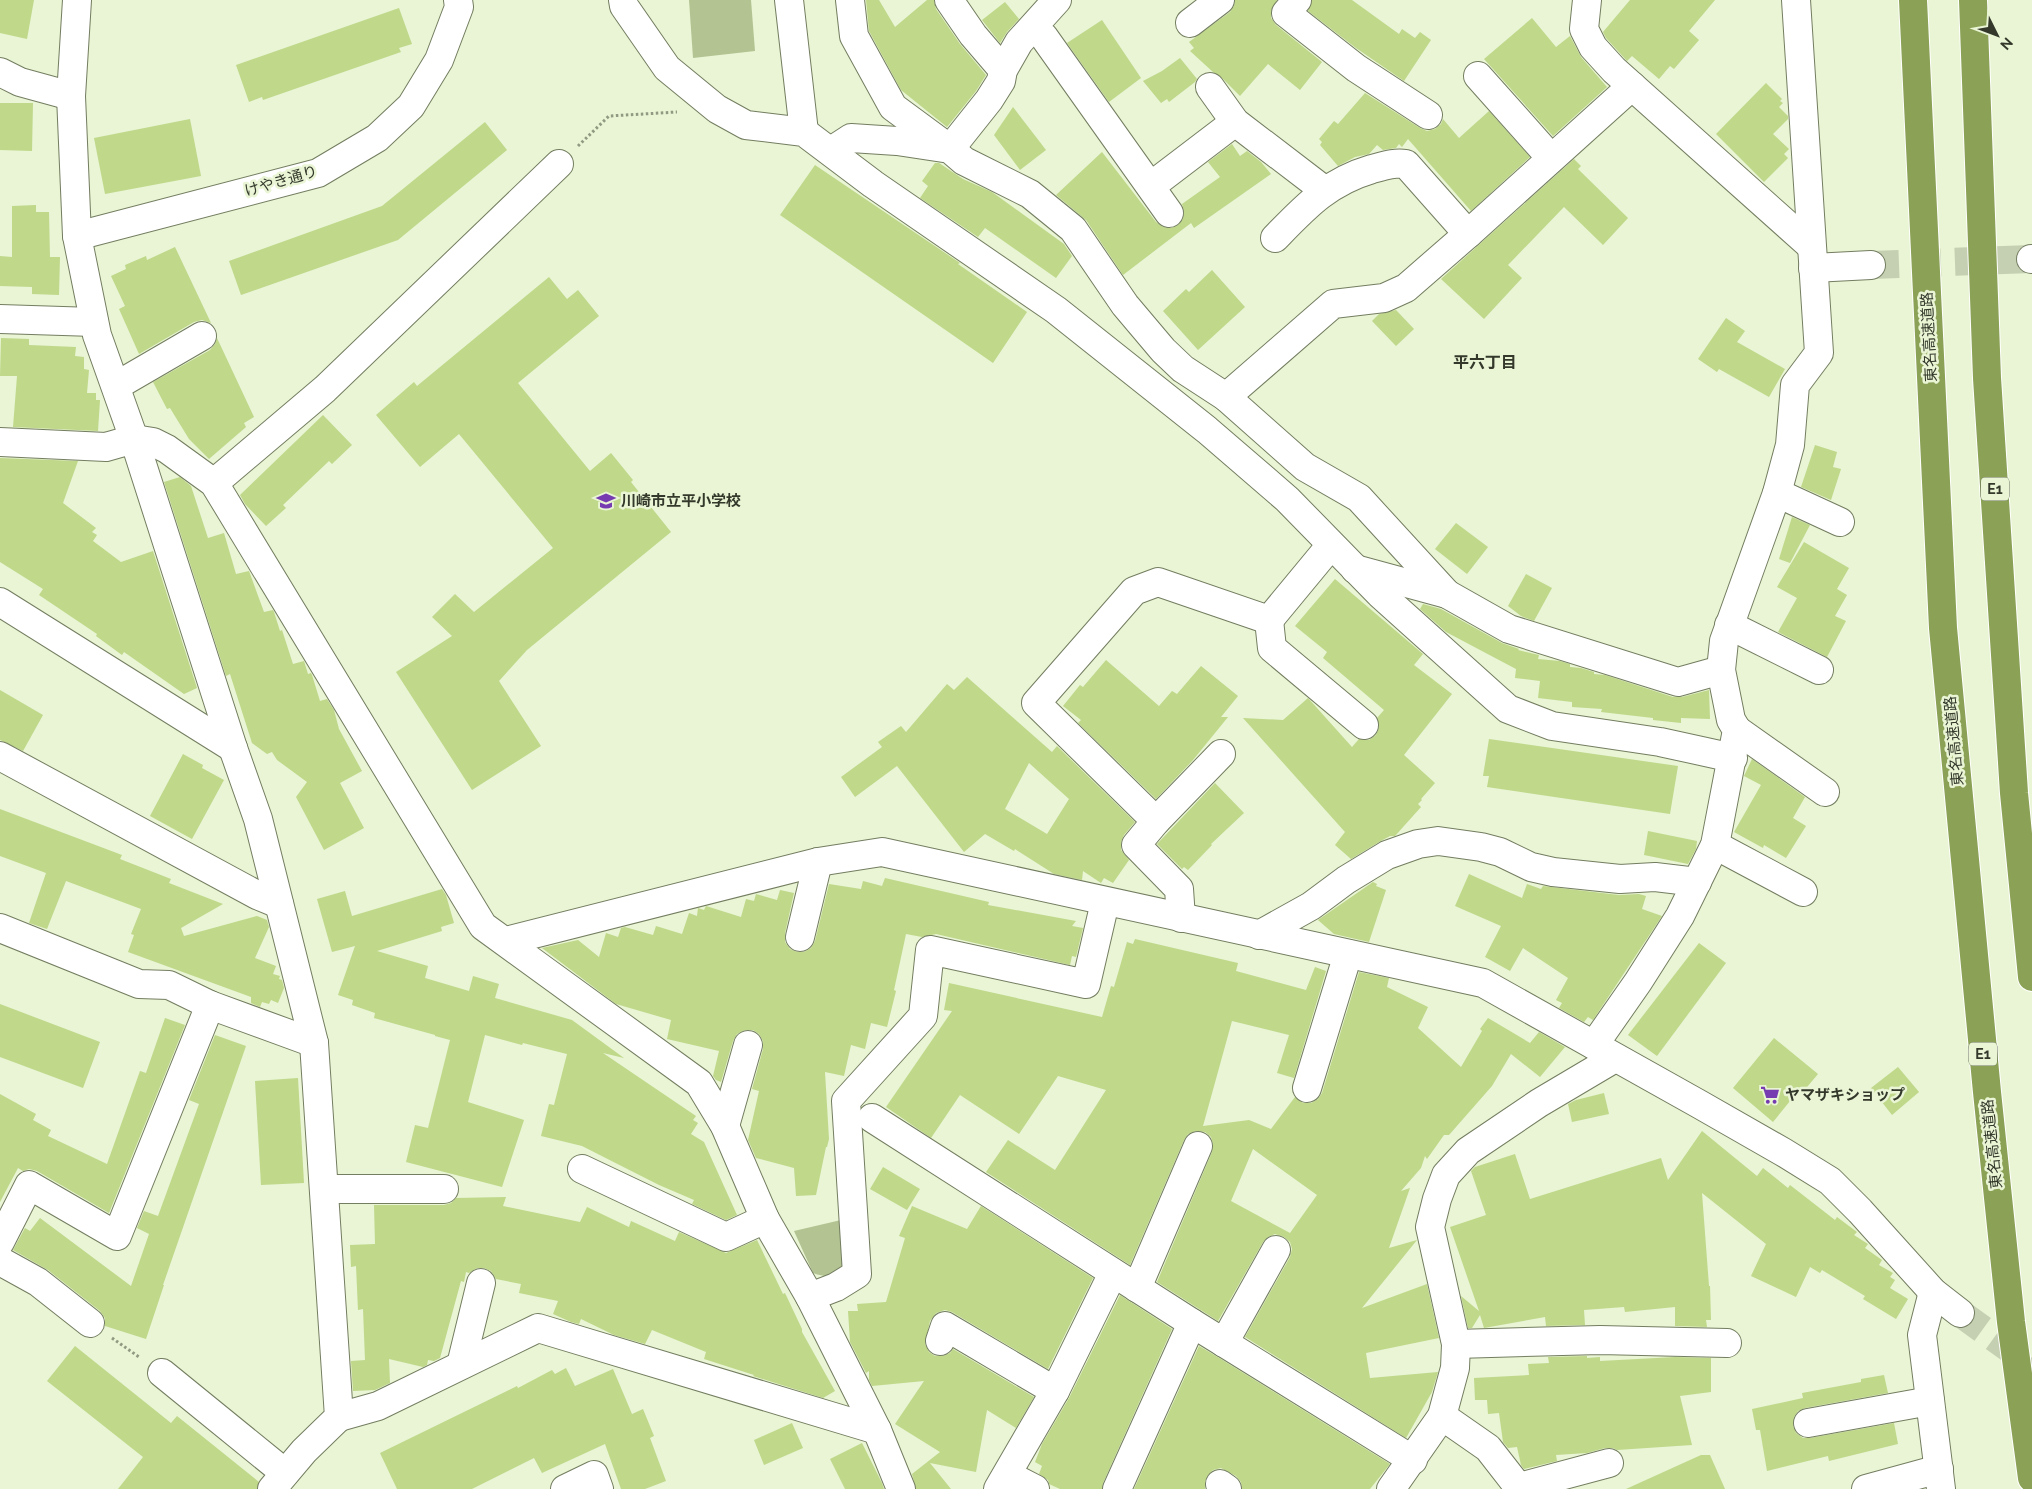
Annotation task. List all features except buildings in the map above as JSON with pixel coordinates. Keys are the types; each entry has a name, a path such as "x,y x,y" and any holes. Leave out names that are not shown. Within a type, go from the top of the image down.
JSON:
{"highway":[{"name":"東名高速道路","path":"1913,0 1943,628 2011,1322 2032,1478"},
{"name":"E1","path":"1973,0 1987,378 2014,793 2032,977"}],"street":[{"path":"77,0 71,96 77,236 97,336 134,439 233,748 258,819 314,1043 339,1418"},
{"name":"けやき通り","path":"77,236 318,173 377,138 411,106 434,68 458,8 458,0"},
{"path":"622,0 624,6 667,68 717,109 746,125 804,132 873,184 1056,310 1207,430 1287,499 1380,594 1508,709 1552,726 1660,742 1733,758"},
{"path":"789,0 804,132"},
{"path":"850,0 854,36 893,108 964,161 1030,194 1072,229 1125,305 1163,350 1183,369 1226,397 1305,467 1358,498 1447,594"},
{"path":"949,0 973,35 1003,70"},
{"path":"950,149 989,100 1001,81 1003,70 1019,42 1057,0"},
{"path":"1190,23 1220,0"},
{"path":"1297,0 1286,13 1356,68 1428,115"},
{"path":"1587,0 1584,29 1593,48 1812,257 1871,265"},
{"path":"1796,0 1819,352 1795,385 1790,445 1777,493 1724,641 1721,670 1731,720 1737,730 1825,792"},
{"path":"1044,37 1169,213"},
{"path":"0,72 20,82 71,96"},
{"path":"1478,76 1551,158"},
{"path":"1226,397 1333,304 1384,298 1406,288 1632,86"},
{"path":"1210,87 1236,122 1324,190"},
{"path":"1151,186 1236,122"},
{"path":"831,151 851,138 897,141 950,149"},
{"path":"1275,238 1324,190 1356,174 1395,162 1406,164 1468,234"},
{"path":"214,483 324,389 559,164"},
{"path":"0,319 94,322"},
{"path":"116,386 202,336"},
{"path":"0,442 106,447 134,439 153,442 167,449 214,483 484,926 699,1083 725,1126 765,1219 810,1298 877,1430 901,1489"},
{"path":"1777,493 1840,522"},
{"path":"1331,545 1270,620 1272,648 1364,725"},
{"path":"1355,569 1447,594 1509,629 1678,682 1721,670"},
{"path":"1156,821 1036,703 1134,590 1158,582 1270,620"},
{"path":"0,602 233,748"},
{"path":"1729,625 1819,670"},
{"path":"1391,1489 1442,1416 1455,1368 1456,1344 1430,1227 1437,1199 1446,1176 1468,1151 1539,1103 1605,1051 1638,982 1680,916 1716,845 1737,730"},
{"path":"1181,918 1179,889 1136,845 1156,821 1221,754"},
{"path":"0,756 256,895 279,904"},
{"path":"1259,935 1311,906 1346,880 1386,855 1418,844 1438,841 1481,847 1500,852 1531,867 1553,872 1620,879 1655,877 1697,882"},
{"path":"1716,845 1803,892"},
{"path":"506,941 818,862 882,852 1483,983 1774,1147 1830,1181 1860,1211 1933,1292 1960,1313"},
{"path":"800,938 818,862"},
{"path":"810,1298 836,1287 857,1274 846,1101 923,1016 930,950 1086,984 1105,902"},
{"path":"0,928 139,984 169,985 210,1006 314,1043"},
{"path":"1307,1088 1348,954"},
{"path":"0,1242 29,1185 117,1236 210,1006"},
{"path":"725,1126 748,1045"},
{"path":"872,1118 1192,1323 1413,1460"},
{"path":"1137,1288 1198,1146"},
{"path":"582,1169 726,1237 765,1219"},
{"path":"324,1189 444,1189"},
{"path":"1224,1343 1276,1250"},
{"path":"0,1261 38,1282 90,1322"},
{"path":"1035,1489 1003,1482 1055,1391 1113,1273"},
{"path":"461,1365 481,1283"},
{"path":"1866,1489 1940,1479 1922,1335 1933,1292"},
{"path":"1117,1489 1192,1323"},
{"path":"940,1341 945,1326 1055,1391"},
{"path":"162,1373 278,1481 304,1451 339,1418 378,1406 538,1328 877,1430"},
{"path":"1456,1344 1600,1340 1727,1343"},
{"path":"1808,1423 1930,1401"},
{"path":"1442,1416 1488,1448 1520,1488 1609,1463"},
{"path":"565,1489 594,1476 599,1489"}],"path":[{"path":"559,164 608,116 717,109"},
{"path":"90,1322 162,1373"}],"green space":[{"path":"689,0 751,0 755,51 693,58"},
{"path":"841,1220 844,1252 840,1269 835,1275 826,1276 813,1273 794,1231"}],"tunnel":[{"path":"1871,265 2031,259"},
{"path":"1960,1313 2032,1365"}],"place":[{"name":"川崎市立平小学校","path":"606,501"},
{"name":"ヤマザキショップ","path":"1770,1095"}],"district":[{"name":"平六丁目","path":"1485,362"}]}
